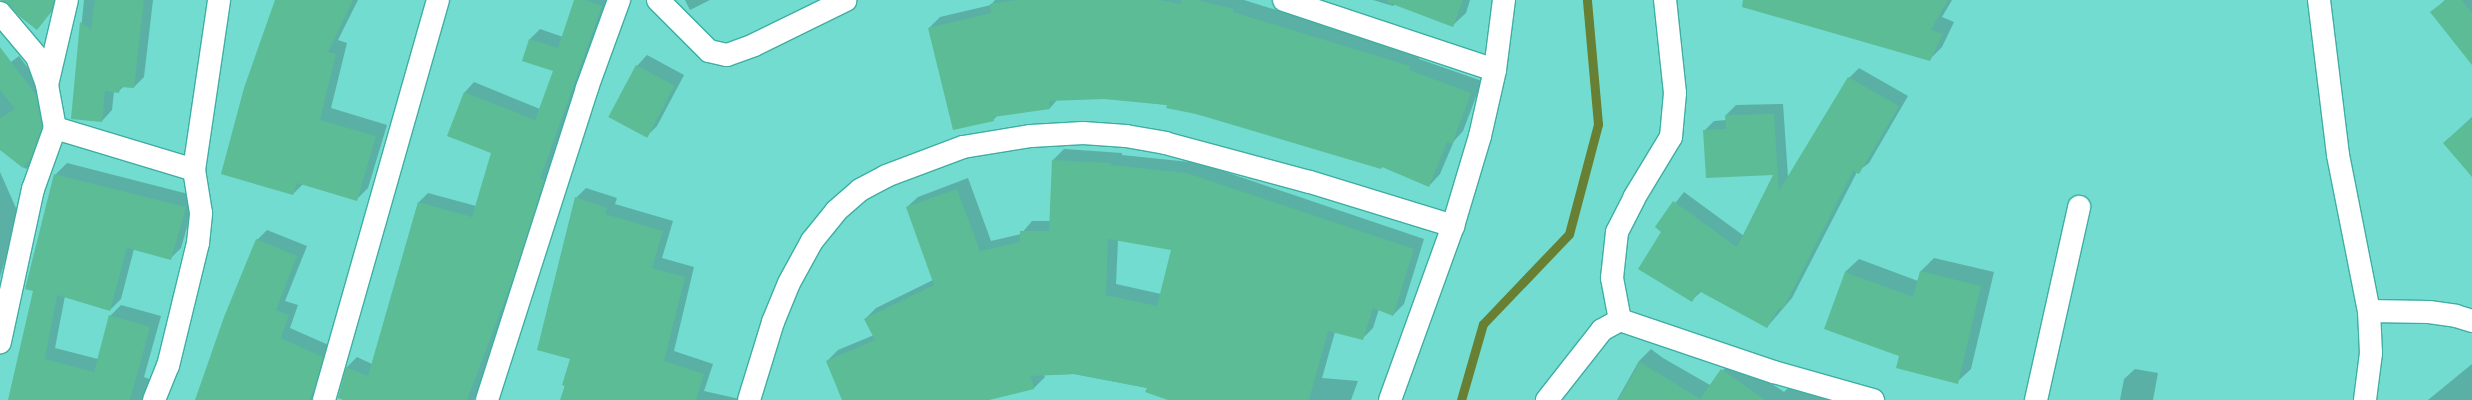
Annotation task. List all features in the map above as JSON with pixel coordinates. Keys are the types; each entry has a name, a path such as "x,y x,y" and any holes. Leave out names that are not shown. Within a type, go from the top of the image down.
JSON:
{"street":[{"path":"47,85 67,0"},
{"path":"154,400 168,366 198,243 201,213 194,170 219,0"},
{"path":"324,400 438,0"},
{"path":"487,400 587,88 619,0"},
{"path":"658,0 709,51 726,55 754,46 846,0"},
{"path":"1284,0 1495,70"},
{"path":"1390,400 1453,226 1480,136 1495,70 1504,0"},
{"path":"1620,320 1612,278 1617,232 1634,198 1671,137 1675,93 1665,0"},
{"path":"2319,0 2338,156 2369,312 2371,353 2365,400"},
{"path":"0,13 34,51 47,85 55,128 33,189 0,342"},
{"path":"55,128 194,170"},
{"path":"749,400 773,322 788,283 812,241 836,211 860,190 886,176 963,147 1031,136 1083,133 1126,136 1164,143 1295,178 1453,226"},
{"path":"2036,400 2079,207"},
{"path":"2369,312 2429,312 2456,316 2472,321"},
{"path":"1548,400 1602,330 1620,320 1774,372 1873,400"}],"building":[{"path":"0,0 54,0 51,12 37,30 19,16 9,5"},
{"path":"95,0 144,0 134,88 120,87 119,93 105,91 102,122 71,119 80,22 91,29"},
{"path":"275,0 353,0 328,52 336,54 320,120 376,136 357,201 297,183 293,195 221,174 244,88"},
{"path":"574,0 586,0 602,6 540,179 544,180 515,273 467,400 343,400 338,398 346,367 368,376 418,202 472,217 491,153 447,136 464,92 535,120 553,71 522,61 529,39 558,48"},
{"path":"1016,0 1160,0 1180,4 1181,0 1197,0 1234,9 1233,12 1410,66 1409,70 1471,93 1452,144 1447,142 1429,187 1382,167 1381,169 1196,114 1166,108 1167,105 1104,99 1049,101 1050,109 993,117 994,121 953,130 928,28 991,13 990,4"},
{"path":"1387,0 1463,0 1453,27 1387,2"},
{"path":"1743,0 1948,0 1931,30 1943,34 1930,61 1742,7"},
{"path":"2446,0 2462,0 2472,13 2472,65 2430,12"},
{"path":"0,47 36,95 42,127 31,158 23,168 0,150 0,118 15,109 0,90"},
{"path":"636,65 675,86 647,138 608,117"},
{"path":"1848,77 1899,106 1859,174 1853,171 1783,309 1779,308 1767,328 1699,291 1692,302 1638,269 1661,232 1655,227 1673,201 1737,247 1773,175 1706,178 1703,130 1726,129 1725,115 1774,114 1779,191"},
{"path":"2472,118 2472,177 2443,143"},
{"path":"1052,160 1111,163 1111,165 1187,173 1414,249 1393,316 1373,308 1363,340 1328,331 1309,400 1168,400 1145,392 1147,388 1074,374 1031,376 1034,389 989,400 842,400 826,361 875,340 864,319 934,285 906,207 957,189 980,251 1020,242 1020,231 1049,231","holes":["1108,239 1171,250 1157,306 1106,295"]},
{"path":"54,174 186,207 171,260 127,248 110,311 57,295 45,359 94,372 109,315 150,327 130,400 8,400 33,291 25,289"},
{"path":"575,197 607,208 605,214 663,231 652,268 685,277 664,361 704,374 696,400 560,400 565,386 562,385 570,359 537,350"},
{"path":"256,239 297,256 276,310 289,315 281,338 323,357 315,388 309,400 195,400 224,317"},
{"path":"1920,271 1981,286 1958,384 1896,368 1899,356 1824,329 1845,272 1913,297"},
{"path":"1640,362 1700,399 1721,369 1765,400 1618,400"}],"waterway":[{"path":"1461,400 1483,324 1569,234 1598,124 1587,0"}]}
